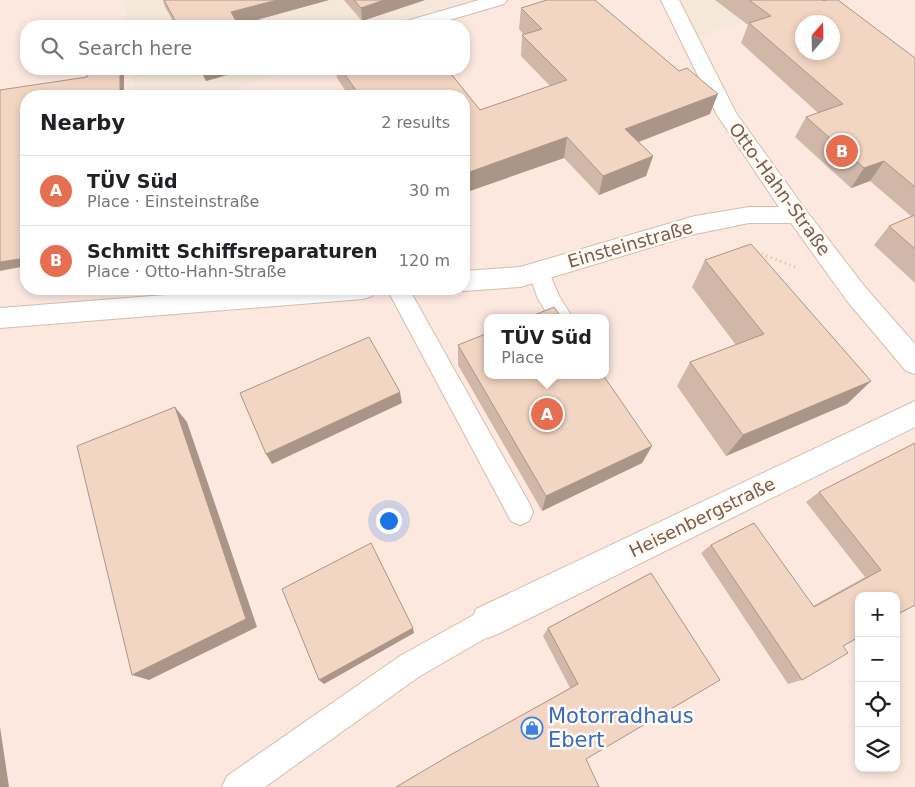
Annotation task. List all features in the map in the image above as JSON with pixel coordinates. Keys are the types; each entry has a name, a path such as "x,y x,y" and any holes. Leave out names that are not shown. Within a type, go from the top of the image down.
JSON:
{"street":[{"path":"430,20 498,0"},
{"name":"Otto-Hahn-Straße","path":"670,0 727,115 797,215 856,294 915,363"},
{"name":"Einsteinstraße","path":"470,281 520,277 695,224 749,215 797,215"},
{"path":"0,318 288,295"},
{"name":"Heisenbergstraße","path":"488,622 915,413"}],"lane":[{"path":"540,271 549,299 559,314"},
{"path":"401,295 520,512"},
{"path":"238,787 410,666 488,622"}],"shaded area":[{"path":"0,0 123,0 125,20 20,20 20,75 132,75 133,90 20,90 20,295 470,295 470,90 236,90 279,75 470,75 470,20 439,20 507,0 667,0 693,39 813,0 915,0 915,787 0,787"},
{"path":"123,0 507,0 439,20 125,20"},
{"path":"667,0 813,0 693,39"},
{"path":"132,75 279,75 236,90 133,90"}],"building":[{"path":"164,0 277,0 231,12 236,20 175,20"},
{"path":"354,0 384,0 361,8"},
{"path":"547,0 595,0 679,71 687,68 718,94 625,129 653,156 603,176 567,137 470,172 470,98 480,110 567,80 522,35 542,29 521,8"},
{"path":"749,0 838,0 915,58 915,187 884,161 864,168 806,117 843,104 749,23 771,16"},
{"path":"87,75 120,75 120,90 20,90 20,259 0,262 0,90 87,77"},
{"path":"345,75 452,75 464,90 356,90"},
{"path":"915,215 915,249 889,226"},
{"path":"751,244 871,381 743,435 690,362 764,334 705,260"},
{"path":"554,307 559,314 537,314"},
{"path":"484,335 484,379 606,379 652,446 546,496 458,345"},
{"path":"369,337 400,392 266,454 240,393"},
{"path":"175,407 246,619 132,675 77,446"},
{"path":"915,443 915,605 900,613 900,592 855,592 855,639 843,646 848,653 802,680 711,545 754,523 814,607 881,570 819,492"},
{"path":"371,543 413,628 319,680 282,589"},
{"path":"651,573 720,680 586,759 599,787 396,787 578,684 548,628"}],"place":[{"name":"Schmitt Schiffsreparaturen","path":"842,151"},
{"name":"TÜV Süd","path":"547,414"},
{"name":"Motorradhaus Ebert","path":"532,728"}]}
